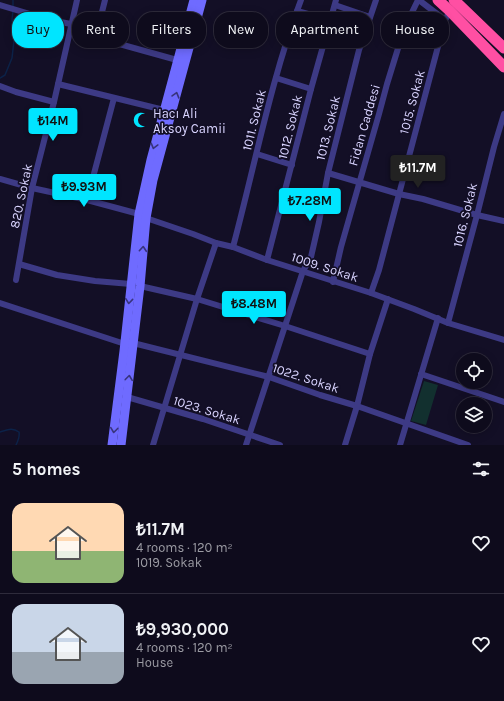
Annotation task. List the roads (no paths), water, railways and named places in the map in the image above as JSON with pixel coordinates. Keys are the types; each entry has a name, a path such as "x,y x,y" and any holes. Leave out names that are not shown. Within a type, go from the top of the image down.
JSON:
{"highway":[{"path":"438,0 446,12"},
{"path":"454,0 504,48"},
{"path":"449,17 504,67"}],"street":[{"name":"820. Sokak","path":"16,280 32,188 54,102 77,0"},
{"path":"105,0 97,38 177,60"},
{"path":"112,445 129,343 142,216 151,160 194,0"},
{"path":"142,216 202,0"},
{"name":"1011. Sokak","path":"233,247 268,105 301,0"},
{"name":"1013. Sokak","path":"372,12 376,0"},
{"path":"418,0 440,12"},
{"name":"Fidan Caddesi","path":"333,282 341,247 387,84 404,29 418,0"},
{"path":"335,2 358,12"},
{"name":"1012. Sokak","path":"332,12 335,2"},
{"path":"3,6 50,20 71,24"},
{"name":"1012. Sokak","path":"267,260 322,48"},
{"name":"1013. Sokak","path":"246,445 303,271 311,257 328,173 360,48"},
{"name":"1015. Sokak","path":"371,293 379,270 439,48"},
{"path":"276,78 311,89"},
{"path":"58,84 164,110"},
{"path":"0,86 16,92 54,102"},
{"path":"87,200 114,98"},
{"name":"1016. Sokak","path":"448,322 504,114"},
{"path":"257,154 292,165"},
{"path":"328,173 399,194 504,221"},
{"name":"1009. Sokak","path":"0,179 32,188 87,200 142,216 216,243 233,247 267,260 371,293 448,322 504,340"},
{"path":"153,445 197,299 216,243"},
{"path":"19,264 57,275 135,285 197,299 370,354"},
{"path":"345,445 357,406 370,354 388,299"},
{"name":"1022. Sokak","path":"0,303 129,343 269,377 407,423 461,444 468,445"},
{"path":"400,445 438,318"},
{"path":"121,445 127,397 129,343"},
{"path":"421,374 504,402"},
{"name":"1023. Sokak","path":"127,397 203,419 280,445"}],"waterway":[{"path":"13,0 13,6"},
{"path":"0,78 5,75 12,58 15,32 12,20 13,10"},
{"path":"0,432 12,429 19,432 16,445"}],"place":[{"name":"Hacı Ali Aksoy Camii","path":"141,120"}]}
